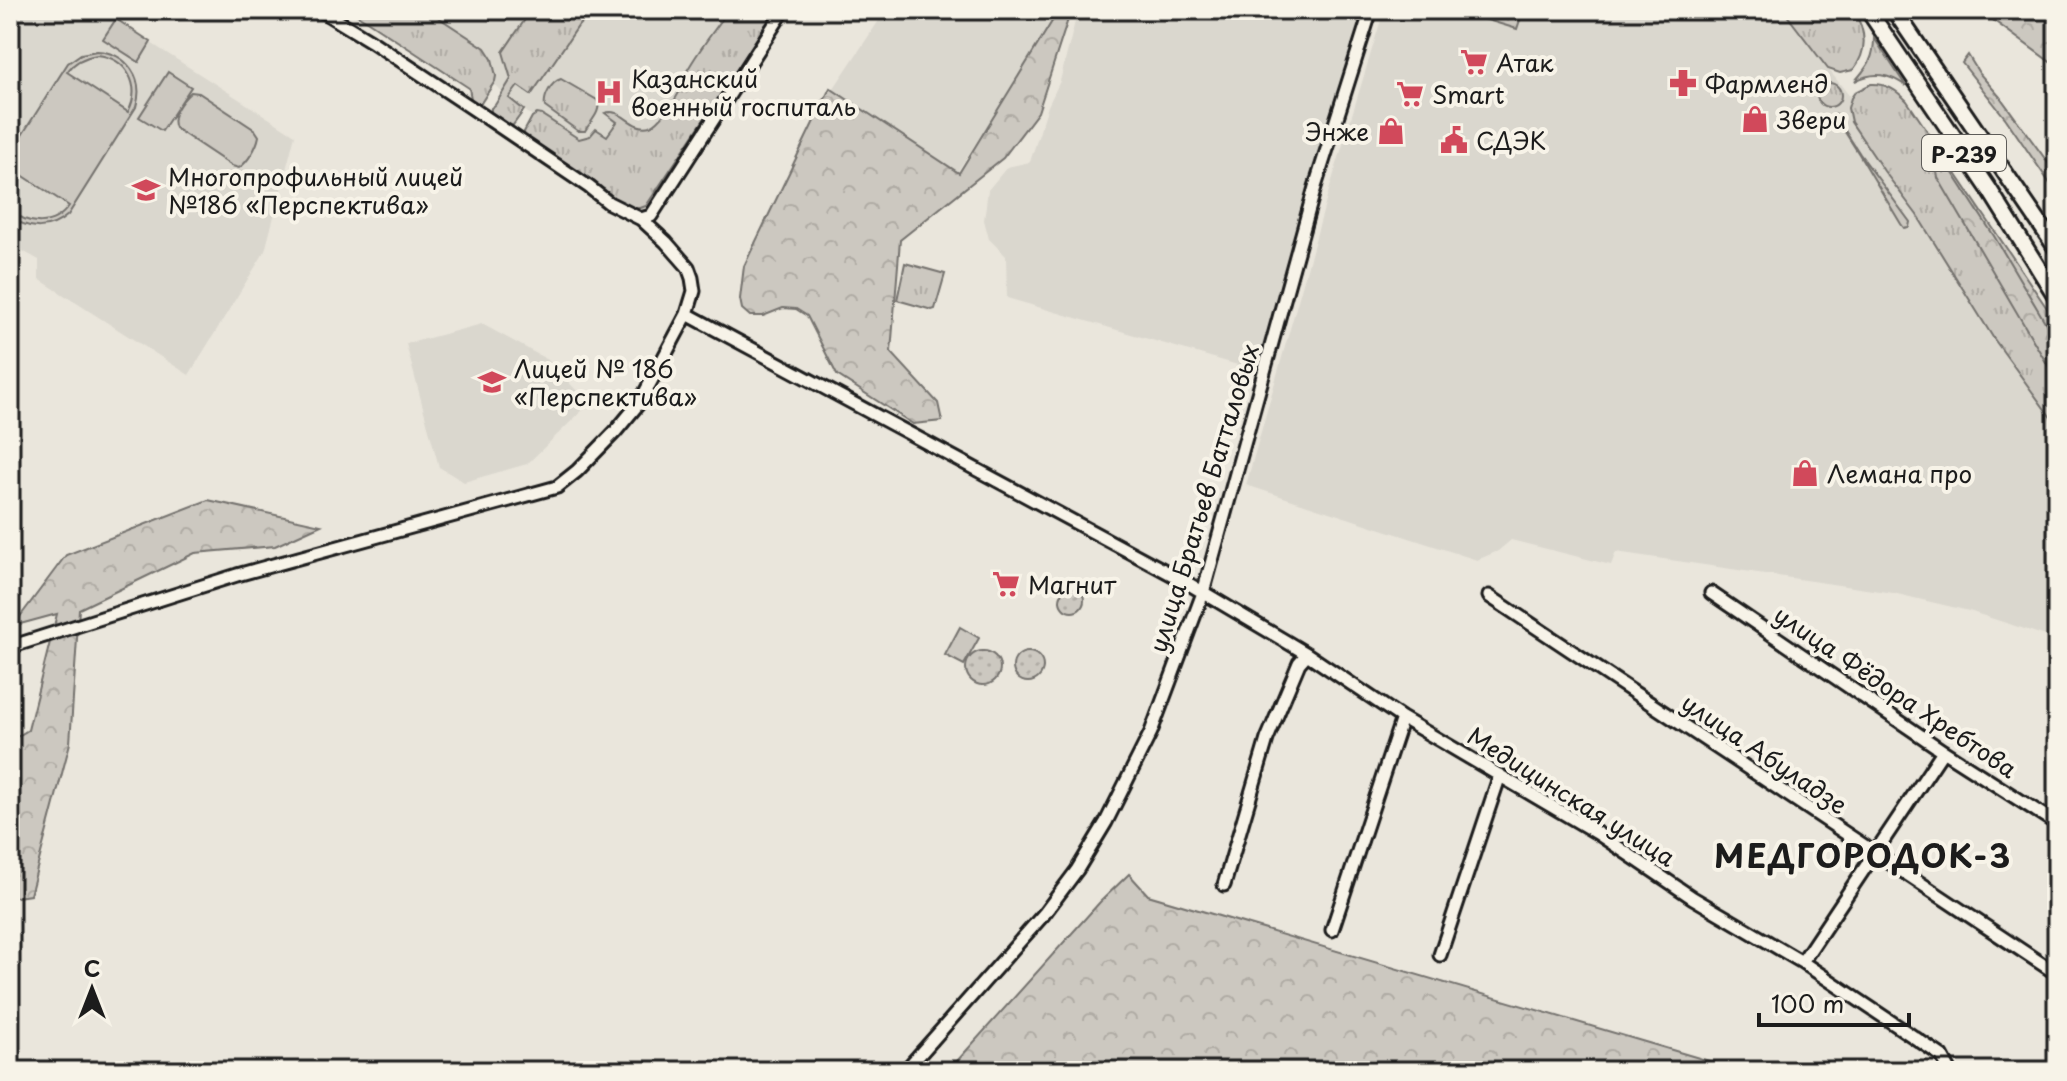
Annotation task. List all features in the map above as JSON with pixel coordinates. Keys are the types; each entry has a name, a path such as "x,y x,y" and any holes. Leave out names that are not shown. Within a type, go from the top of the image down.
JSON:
{"main road":[{"name":"Р-239","path":"1868,10 1989,189 2057,298"},
{"name":"Р-239","path":"1894,10 2057,249"}],"street":[{"path":"10,647 237,575 557,487 577,471 640,402 687,314 694,291 688,267 641,219 609,203 481,114 320,10"},
{"path":"641,219 651,216 784,10"},
{"name":"улица Братьев Батталовых","path":"905,1071 1044,914 1077,870 1106,822 1151,732 1203,593 1315,187 1371,10"},
{"name":"Медицинская улица","path":"687,314 1184,581 1307,654 1402,718 1597,833 1693,898 1802,962 1942,1056 1950,1071"},
{"name":"улица Фёдора Хребтова","path":"1711,593 1943,751 2057,824"},
{"name":"улица Абуладзе","path":"1489,596 2057,974"},
{"path":"1224,885 1267,739 1299,663 1307,654"},
{"path":"1332,930 1402,718"},
{"path":"1802,962 1943,751"},
{"path":"1440,955 1500,775"}],"shaded area":[{"name":"Многопрофильный лицей №186 «Перспектива»","path":"10,10 99,10 295,135 265,251 189,375 39,279 39,260 10,244"},
{"name":"Казанский военный госпиталь","path":"374,10 772,10 633,181 528,113 498,87 461,67"},
{"path":"886,10 1063,10 955,175 832,91"},
{"path":"1078,10 1362,10 1255,370 1007,298 1006,256 989,239 984,220 988,190 1007,167 1030,162 1048,106 1060,81"},
{"path":"1384,10 1782,10 1851,98 1849,102 1884,171 1917,215 1994,339 2057,426 2057,605 2049,637 1969,611 1893,593 1616,552 1611,565 1511,540 1498,551 1477,560 1246,485 1330,187"},
{"name":"Лицей № 186 «Перспектива»","path":"482,324 548,360 589,404 527,464 464,482 439,467 406,344"}],"green space":[{"path":"350,10 427,10 485,48 492,59 495,81 481,103 472,104 469,88"},
{"path":"549,10 595,10 579,25 531,95 518,86 509,98 524,110 509,126 491,116 491,108 511,79 503,52 526,18"},
{"path":"722,10 777,10 646,206 635,208 624,205 525,139 524,132 537,114 579,139 590,136 596,129 607,136 617,122 605,113 617,113 643,127 654,124 672,104 691,64 726,14"},
{"path":"1059,10 1071,10 1038,112 1003,158 900,240 891,352 938,403 942,421 913,424 837,375 807,316 796,309 783,308 763,316 750,316 742,309 740,299 744,266 830,88 959,173"},
{"path":"1484,10 1508,10 1522,14 1517,29 1481,18"},
{"path":"1783,10 1853,10 1864,40 1853,70 1840,73 1828,69"},
{"path":"1986,10 2057,10 2057,67 1989,17"},
{"path":"116,19 151,42 139,62 103,39"},
{"path":"1874,38 1906,86 1881,75 1855,81 1869,62"},
{"path":"97,51 108,53 125,62 136,77 136,107 68,215 46,226 24,224 10,216 10,209 25,219 41,222 56,218 69,206 10,167 10,154 68,63 81,54","holes":["88,57 108,57 124,67 132,83 132,102 128,112 67,72"]},
{"path":"1968,55 2057,175 2057,194 2006,119 1962,63"},
{"path":"168,72 191,87 162,131 139,117"},
{"path":"561,79 597,100 597,112 585,131 578,131 545,107 548,90"},
{"path":"1829,83 1838,86 1841,95 1838,104 1829,107 1820,104 1817,95 1820,86"},
{"path":"1871,84 1891,88 1907,101 2057,323 2057,426 1994,339 1917,215 1851,122 1848,108 1851,98 1855,92"},
{"path":"191,92 199,93 255,130 259,136 252,154 239,168 175,128 175,113"},
{"path":"1838,114 1860,154 1910,222 1909,227 1904,228 1901,224 1834,115"},
{"path":"1940,167 1949,167 2057,342 2057,381 1938,178"},
{"path":"905,263 945,274 935,309 897,300"},
{"path":"208,500 321,525 275,546 195,553 79,609 70,743 30,895 10,898 10,741 28,730 57,614 13,626 66,555"},
{"path":"1072,588 1083,595 1084,600 1077,611 1072,612 1061,605 1060,600 1067,589"},
{"path":"960,627 979,638 964,665 945,655"},
{"path":"983,651 995,656 1000,668 995,680 983,685 971,680 966,668 971,656"},
{"path":"1028,652 1034,653 1042,661 1042,673 1034,681 1028,682 1022,681 1014,673 1013,667 1014,661 1022,653"},
{"path":"1129,874 1148,895 1743,1071 948,1071 1100,902"}],"place":[{"name":"Атак","path":"1474,62"},
{"name":"Фармленд","path":"1683,83"},
{"name":"Казанский военный госпиталь","path":"609,92"},
{"name":"Smart","path":"1410,94"},
{"name":"Звери","path":"1755,119"},
{"name":"Энже","path":"1391,131"},
{"name":"СДЭК","path":"1454,140"},
{"name":"Многопрофильный лицей №186 «Перспектива»","path":"146,190"},
{"name":"Лицей № 186 «Перспектива»","path":"492,382"},
{"name":"Лемана про","path":"1805,473"},
{"name":"Магнит","path":"1006,584"}],"district":[{"name":"МЕДГОРОДОК-3","path":"1863,855"}]}
